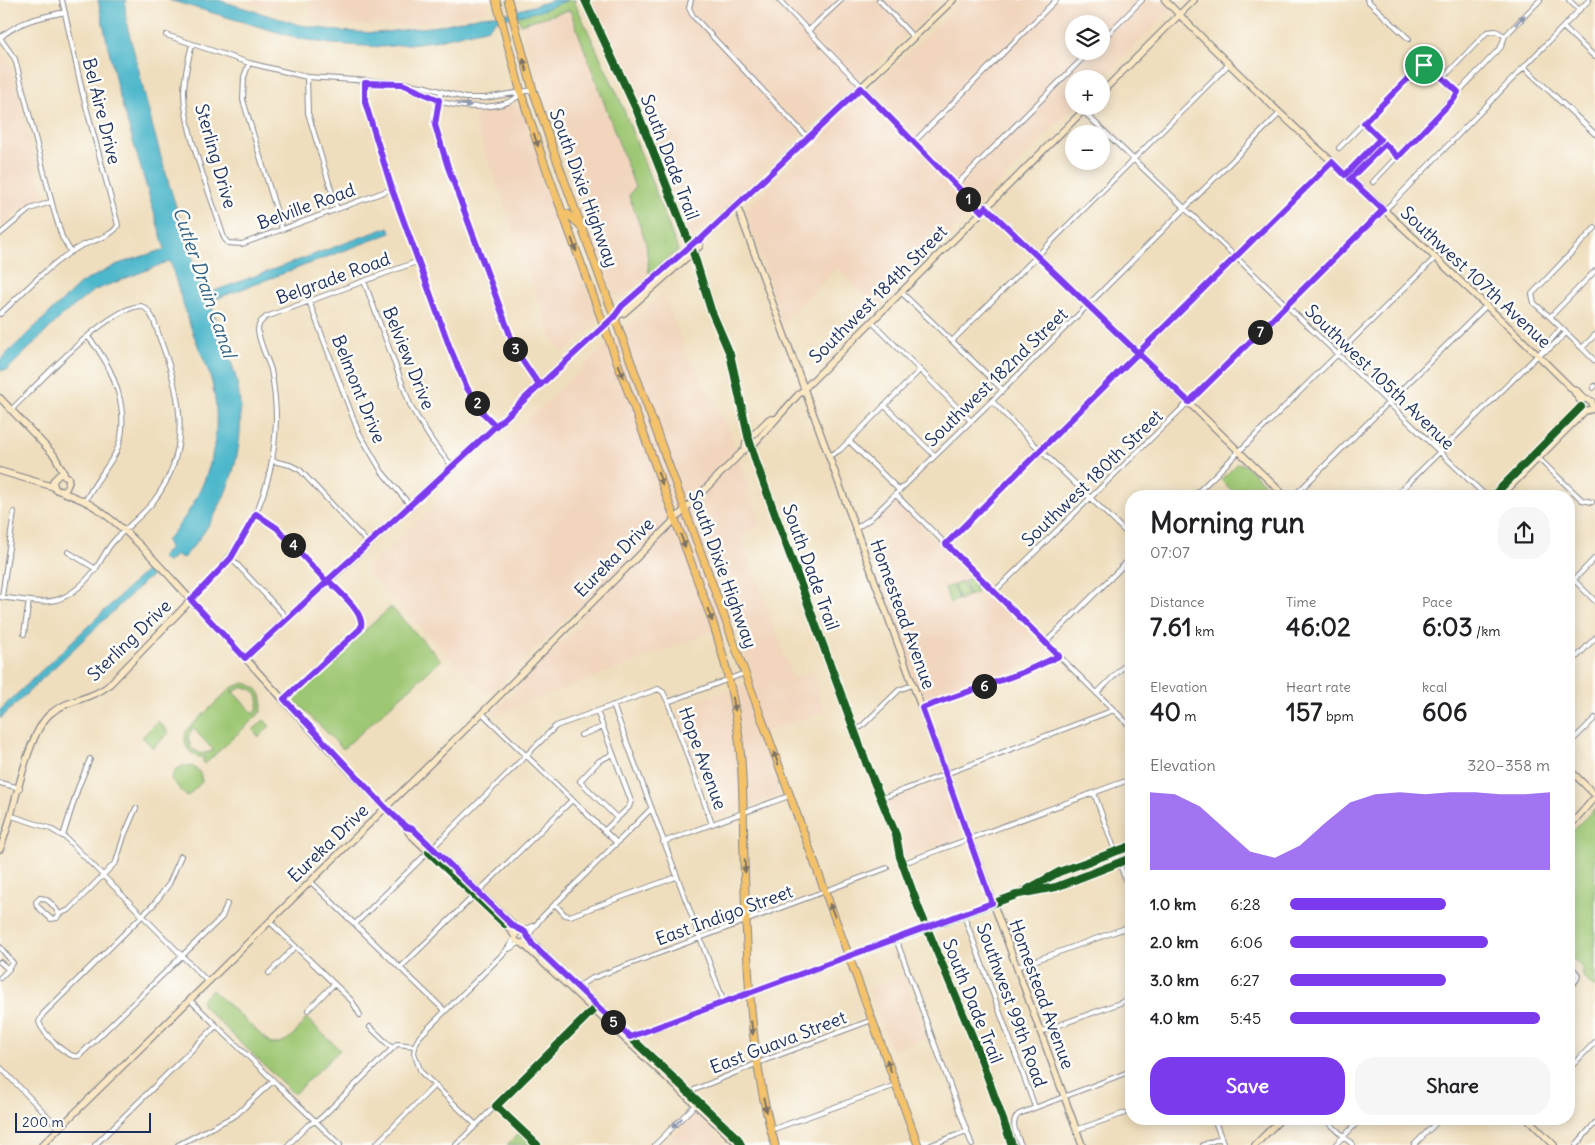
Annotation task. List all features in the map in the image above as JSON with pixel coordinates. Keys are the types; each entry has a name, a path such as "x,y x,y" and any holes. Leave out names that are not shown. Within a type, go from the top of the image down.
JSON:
{"highway":[{"name":"South Dixie Highway","path":"496,0 521,93 557,199 675,518 718,640 729,679 740,748 744,813 749,993 758,1064 771,1130 776,1145"},
{"name":"South Dixie Highway","path":"509,4 533,90 576,212 918,1145"},
{"path":"557,199 566,207 576,212"},
{"path":"563,214 568,214 582,227"},
{"path":"645,438 658,433"},
{"path":"718,640 732,636"}],"street":[{"name":"Bel Aire Drive","path":"62,0 83,95 118,218 117,227 110,233 71,252"},
{"path":"691,0 689,5 693,16 808,138"},
{"path":"778,0 955,186 1038,257 1280,490"},
{"path":"808,31 841,0"},
{"path":"879,0 914,38"},
{"path":"245,658 604,326 614,317 624,313 700,246 700,240 953,0"},
{"path":"914,142 1056,0"},
{"path":"1110,31 1142,0"},
{"name":"Southwest 107th Avenue","path":"1164,0 1347,177 1538,355 1588,408"},
{"path":"1110,84 1194,0"},
{"path":"1367,0 1409,39"},
{"path":"1373,182 1450,103 1501,47 1505,36 1540,0"},
{"path":"1569,0 1579,10"},
{"name":"Southwest 180th Street","path":"994,592 1383,210 1589,0"},
{"path":"0,314 51,266 71,252 62,235 51,202 15,59 0,38 14,26 26,20 65,12"},
{"path":"1563,27 1595,57"},
{"path":"1443,78 1487,32 1496,30 1505,36"},
{"path":"166,35 249,63 307,77 365,83 402,84 474,98 533,90"},
{"name":"Sterling Drive","path":"192,44 185,73 186,108 224,238 230,245"},
{"path":"955,186 1081,60"},
{"path":"249,63 244,77 243,100 282,229"},
{"path":"952,341 1229,64"},
{"path":"1339,148 1420,66 1431,67 1458,92"},
{"path":"1524,67 1595,134"},
{"path":"307,77 308,113 338,209"},
{"path":"365,83 365,102 392,189 463,380 479,407 496,426"},
{"path":"402,84 439,100 480,106 515,101 521,93"},
{"path":"441,92 435,125 448,167 516,351 539,385"},
{"name":"Southwest 182nd Street","path":"855,529 866,523 1003,390 1280,113"},
{"name":"Southwest 184th Street","path":"675,518 745,449 746,442 769,419 775,418 1078,115"},
{"name":"Southwest 105th Avenue","path":"1086,115 1480,490"},
{"path":"1364,123 1398,157"},
{"path":"1347,177 1380,139"},
{"path":"1347,177 1385,144"},
{"path":"946,544 1332,162"},
{"name":"Belville Road","path":"230,245 242,244 392,189"},
{"path":"0,234 30,209 51,202"},
{"name":"Homestead Avenue","path":"737,206 922,708 944,775 1082,1145"},
{"path":"1595,228 1532,294 1534,303 1595,360"},
{"path":"1200,490 1435,258"},
{"name":"Belgrade Road","path":"260,323 266,317 419,261"},
{"path":"1550,317 1595,271"},
{"name":"Belview Drive","path":"364,282 411,407 432,442 452,466"},
{"path":"901,292 1003,390"},
{"name":"Belmont Drive","path":"309,301 358,431 382,472 410,506"},
{"path":"11,410 107,320 124,310 136,306 146,308 177,390 180,413 180,437 172,465 157,496 110,545 96,569 66,597 47,603 1,597 14,512"},
{"path":"1300,490 1486,306"},
{"path":"872,322 971,421"},
{"name":"Sterling Drive","path":"0,849 12,816 34,736 46,718 61,706 92,695 108,686 231,558 256,514 273,461 276,425 275,394 271,370 258,331 260,323"},
{"path":"1401,490 1538,355 1562,328"},
{"path":"1538,355 1549,349 1566,333"},
{"path":"1582,348 1595,335"},
{"path":"85,502 116,452 122,421 120,403 105,361 88,337"},
{"path":"828,456 839,451 920,370"},
{"path":"0,398 59,462 69,485 77,497"},
{"path":"992,400 1040,450 1125,531"},
{"path":"884,405 934,456"},
{"path":"1500,490 1588,408"},
{"path":"849,441 899,490"},
{"path":"1506,490 1537,456"},
{"path":"1537,456 1572,490"},
{"path":"273,461 290,465 300,470 369,544"},
{"path":"54,487 59,462"},
{"path":"0,471 39,481 77,497 124,531 385,807 406,827 413,829 431,851 476,894 528,937 575,988 740,1145"},
{"path":"39,481 65,475"},
{"path":"61,491 69,485"},
{"path":"1575,493 1582,500 1592,502"},
{"path":"895,494 1125,721"},
{"path":"256,514 277,528 360,615 363,625 284,699"},
{"name":"Eureka Drive","path":"42,1145 482,713 675,518"},
{"path":"68,552 96,569"},
{"path":"231,558 287,618"},
{"path":"1575,579 1595,558"},
{"path":"1046,642 1125,564"},
{"path":"1575,581 1595,601"},
{"path":"24,634 29,601"},
{"path":"1575,659 1595,638"},
{"path":"922,708 1043,664 1059,656"},
{"path":"1097,693 1125,665"},
{"path":"355,924 556,726 658,689 663,692 668,702 745,673"},
{"path":"861,728 899,690 912,685"},
{"name":"Hope Avenue","path":"668,702 712,824"},
{"path":"613,705 724,1002"},
{"path":"885,797 1114,710"},
{"path":"597,711 631,801 629,807 604,831"},
{"path":"482,713 617,843"},
{"path":"1575,738 1595,718"},
{"path":"581,735 603,727"},
{"path":"613,754 599,761 580,781 617,818"},
{"path":"63,836 78,788 90,759"},
{"path":"1575,775 1595,796 1575,820"},
{"path":"909,861 1125,781"},
{"path":"0,783 20,788"},
{"path":"1094,793 1125,877"},
{"path":"663,842 790,796"},
{"path":"400,968 572,800"},
{"path":"59,914 44,898 37,900 38,906 51,919 55,919 59,914 69,910 118,858 124,836 136,808"},
{"path":"476,1125 434,1086 418,1066 415,1046 422,1033 505,952 518,941 528,937 555,904 651,809"},
{"path":"12,816 49,828 63,836 208,982"},
{"path":"1019,894 1060,872 1125,848"},
{"path":"181,856 165,890 142,916 43,1014 39,1022 43,1029 66,1052 76,1057 84,1053 222,917 227,904"},
{"path":"627,1038 992,903 1019,894 1056,887 1125,860"},
{"name":"East Indigo Street","path":"575,988 592,978 887,868"},
{"path":"555,904 565,915 570,916 676,877"},
{"path":"310,881 445,1011"},
{"path":"476,894 518,941 575,988"},
{"name":"Southwest 99th Road","path":"964,913 1035,1107"},
{"path":"269,921 355,1005 360,1015"},
{"path":"518,941 521,931 537,924"},
{"path":"1017,967 1125,928"},
{"path":"896,939 972,1145"},
{"path":"0,947 13,962 0,978"},
{"path":"270,973 295,947"},
{"path":"0,962 9,968"},
{"path":"308,1010 334,984"},
{"path":"190,1000 340,1145"},
{"path":"1040,1032 1125,1001"},
{"path":"456,1145 595,1007"},
{"name":"East Guava Street","path":"694,1090 872,1020"},
{"path":"95,1145 216,1026"},
{"path":"370,1027 392,1048"},
{"path":"1575,1063 1595,1042"},
{"path":"288,1145 321,1118 392,1048 399,1043 415,1046"},
{"path":"0,1067 59,1128"},
{"path":"1021,1145 1014,1126 1014,1118 1021,1112 1125,1073"},
{"path":"178,1145 236,1115 273,1081"},
{"path":"771,1130 896,1085"},
{"path":"375,1145 434,1086"},
{"path":"655,1145 697,1103"},
{"path":"496,1106 537,1145"},
{"path":"1076,1130 1125,1113"},
{"path":"1576,1145 1595,1123"},
{"path":"1217,1125 1224,1145"},
{"path":"1255,1145 1275,1125"},
{"path":"1332,1125 1353,1145"},
{"path":"1335,1145 1355,1125"},
{"path":"1414,1145 1434,1125"},
{"path":"1534,1125 1554,1145"},
{"path":"931,1145 967,1131"},
{"path":"1203,1145 1222,1138"}],"shaded area":[{"path":"243,0 279,0 282,13"},
{"path":"309,0 488,0 489,5 486,12 411,26 323,24 312,21"},
{"path":"943,0 688,242 631,85 606,38 590,1"},
{"path":"963,0 1181,0 1110,71 1065,70 1066,115 876,308 838,268 782,322 745,210"},
{"path":"570,10 635,188 629,196 646,242 649,273 622,298 614,295 587,223 588,215 520,24"},
{"path":"0,51 11,66 43,194 39,200 20,210 0,227"},
{"path":"522,104 599,321 564,353 552,339 475,124 476,108"},
{"path":"663,293 688,356 729,429 761,525 741,536 793,678 813,671 824,712 758,734 781,794 715,819 676,708 755,681 735,623 497,715 493,712 584,620 574,610 488,696 366,570"},
{"path":"892,504 901,506 1048,651 1042,659 925,703 915,684 873,561 887,547 877,519"},
{"path":"938,783 944,785 961,835 959,838 905,857 885,803"},
{"path":"904,975 927,1037 891,1051 868,989"},
{"path":"694,1114 727,1145 663,1145"}],"green space":[{"path":"568,0 576,0 574,1 620,100 678,250 652,273 649,273 646,242 629,196 635,187 570,10 520,24 518,16"},
{"path":"1238,463 1245,465 1271,490 1231,490 1221,480"},
{"path":"972,578 977,593 969,596 964,581"},
{"path":"962,582 968,596 959,600 954,585"},
{"path":"953,585 958,600 950,603 945,588"},
{"path":"391,607 441,660 343,749 291,697"},
{"path":"244,683 258,690 262,698 260,713 205,764 202,761 205,758 195,755 188,750 185,741 186,731 231,688","holes":["243,687 248,688 258,697 258,705 254,714 233,692","193,728 213,750 201,754 191,748 188,737"]},
{"path":"264,720 270,726 259,737 253,730"},
{"path":"158,721 169,733 153,748 142,737"},
{"path":"183,766 191,766 197,769 202,782 187,797 171,779 175,770"},
{"path":"1595,808 1595,988 1583,977 1582,968 1575,961 1575,828"},
{"path":"212,990 271,1044 283,1042 292,1036 306,1018 340,1050 294,1094 203,1006 201,1000"},
{"path":"519,1133 533,1145 507,1145"}],"water":[{"name":"Cutler Drain Canal","path":"98,0 126,0 127,26 153,127 177,211 206,294 389,227 391,233 210,301 235,374 240,399 241,424 238,449 233,473 213,518 183,558 176,555 167,563 161,557 170,549 166,541 192,506 201,487 209,468 216,426 216,405 211,378 183,305 170,261 93,291 64,314 7,370 0,370 0,360 81,283 118,264 165,249 118,91"},
{"path":"169,0 218,0 300,25 339,31 376,33 438,26 481,16 505,14 554,0 568,0 540,11 495,21 489,28 434,41 383,47 332,44 301,39"},
{"path":"149,568 155,574 145,581 0,719 0,710"}],"cycle path":[{"name":"South Dade Trail","path":"585,0 637,111 694,255 711,310 730,354 748,436 757,465 867,765 896,835 900,857 919,909 976,1045 1012,1145"},
{"path":"1499,490 1581,407"},
{"path":"1028,889 1059,872 1125,848"},
{"path":"429,852 505,924"},
{"path":"849,956 1019,894 1056,887 1125,860"},
{"path":"537,949 738,1139 741,1145"},
{"path":"537,1145 496,1106 597,1006"}],"route":[{"path":"1424,65 1420,66 1364,123 1380,139 1345,175 1332,162 1138,353 986,207 982,212 861,88 700,240 696,241 622,306 614,317 496,426 484,414 467,388 450,348 392,189 367,111 364,98 365,83 402,84 439,100 435,125 448,167 516,351 523,365 539,385 496,426 410,506 328,580 327,582 245,658 191,600 231,558 256,514 277,528 327,582 328,580 362,617 363,623 360,629 284,699 385,807 406,827 413,829 513,926 525,932 533,945 630,1037 992,903 944,775 922,708 1024,672 1059,656 946,544 1138,353 1189,402 1383,210 1350,179 1385,144 1398,157 1454,99 1458,92 1431,67 1424,65"}]}
